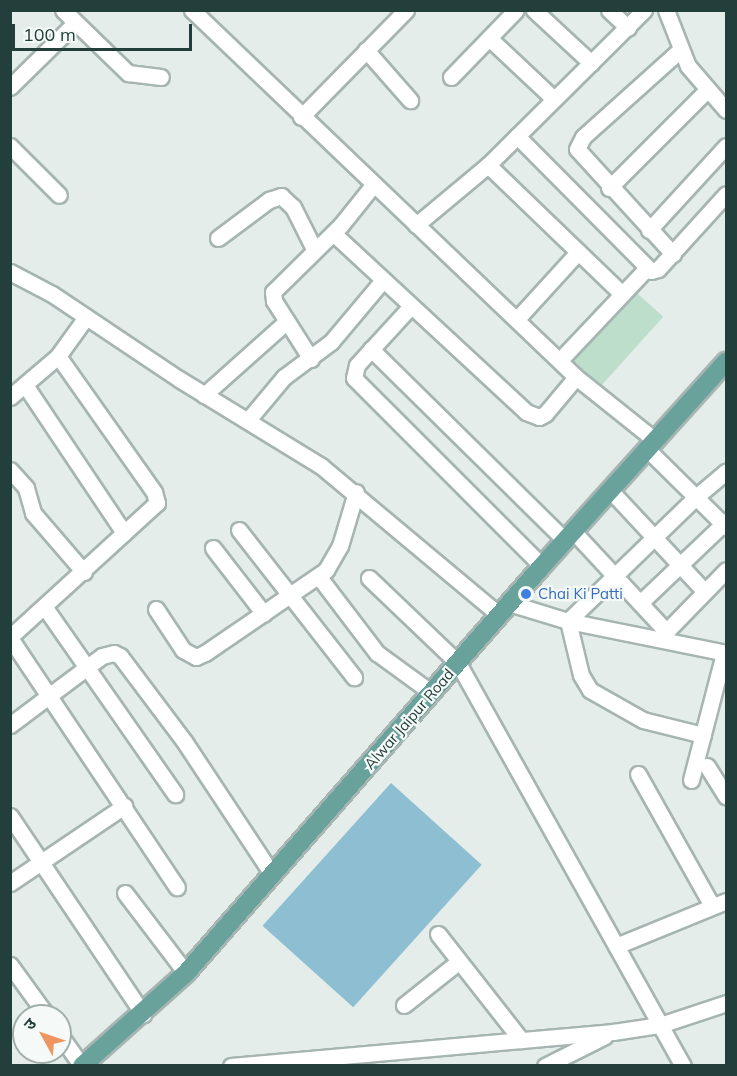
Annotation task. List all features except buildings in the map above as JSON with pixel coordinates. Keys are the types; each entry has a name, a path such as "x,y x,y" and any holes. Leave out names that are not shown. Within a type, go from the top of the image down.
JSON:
{"main road":[{"name":"Alwar Jaipur Road","path":"82,1065 143,1014 186,973 542,566 726,362"}],"street":[{"path":"63,10 128,73 161,77"},
{"path":"192,10 301,117 576,377 652,445 696,496 725,524 640,603"},
{"path":"301,117 406,10"},
{"path":"451,77 516,10"},
{"path":"534,10 591,63"},
{"path":"609,10 628,28"},
{"path":"416,225 488,165 644,10"},
{"path":"666,10 679,51 707,90 726,110"},
{"path":"10,87 75,23"},
{"path":"489,38 554,99"},
{"path":"366,50 410,100"},
{"path":"673,254 578,153 578,143 679,51"},
{"path":"609,188 707,90"},
{"path":"517,136 646,269 658,269 726,194"},
{"path":"10,146 59,195"},
{"path":"649,230 726,146"},
{"path":"488,165 622,294"},
{"path":"311,359 274,301 273,292 314,249 333,233 373,185"},
{"path":"218,238 268,200 281,196 293,207 314,249"},
{"path":"333,233 534,416 545,414 576,377"},
{"path":"517,319 578,252"},
{"path":"560,360 646,269"},
{"path":"10,272 86,317 204,395 248,420 356,492 504,609 663,635 725,653 691,780"},
{"path":"248,420 284,377 331,342 383,280"},
{"path":"411,306 355,368 354,378 542,566"},
{"path":"10,397 58,356 86,317"},
{"path":"204,395 287,321"},
{"path":"371,349 614,576 640,603 663,635"},
{"path":"58,356 157,499 153,508 46,609 10,638 177,887"},
{"path":"26,385 124,533"},
{"path":"10,470 26,488 33,513 84,572"},
{"path":"568,621 696,496 726,472"},
{"path":"610,490 705,592"},
{"path":"156,609 183,650 196,657 319,577 338,553 356,492"},
{"path":"239,530 354,676"},
{"path":"213,549 264,614"},
{"path":"663,635 726,570"},
{"path":"319,577 377,653 432,693"},
{"path":"369,578 458,663 683,1065"},
{"path":"46,609 175,795"},
{"path":"568,621 581,675 596,694 656,725 703,735"},
{"path":"10,724 108,653 125,661 184,741 272,874"},
{"path":"707,766 726,796"},
{"path":"616,946 719,903 638,774"},
{"path":"10,883 124,806"},
{"path":"10,816 42,860 143,1014"},
{"path":"126,893 186,973"},
{"path":"438,934 521,1040"},
{"path":"404,1005 458,962"},
{"path":"10,965 38,1004"},
{"path":"231,1065 391,1059 521,1040 613,1032 660,1025 726,1002"},
{"path":"545,1065 613,1032"},
{"path":"72,1051 82,1065"}],"green space":[{"path":"629,286 663,317 600,387 566,356"}],"water":[{"path":"391,783 482,865 353,1007 263,926"}],"place":[{"name":"Chai Ki Patti","path":"526,594"}]}
